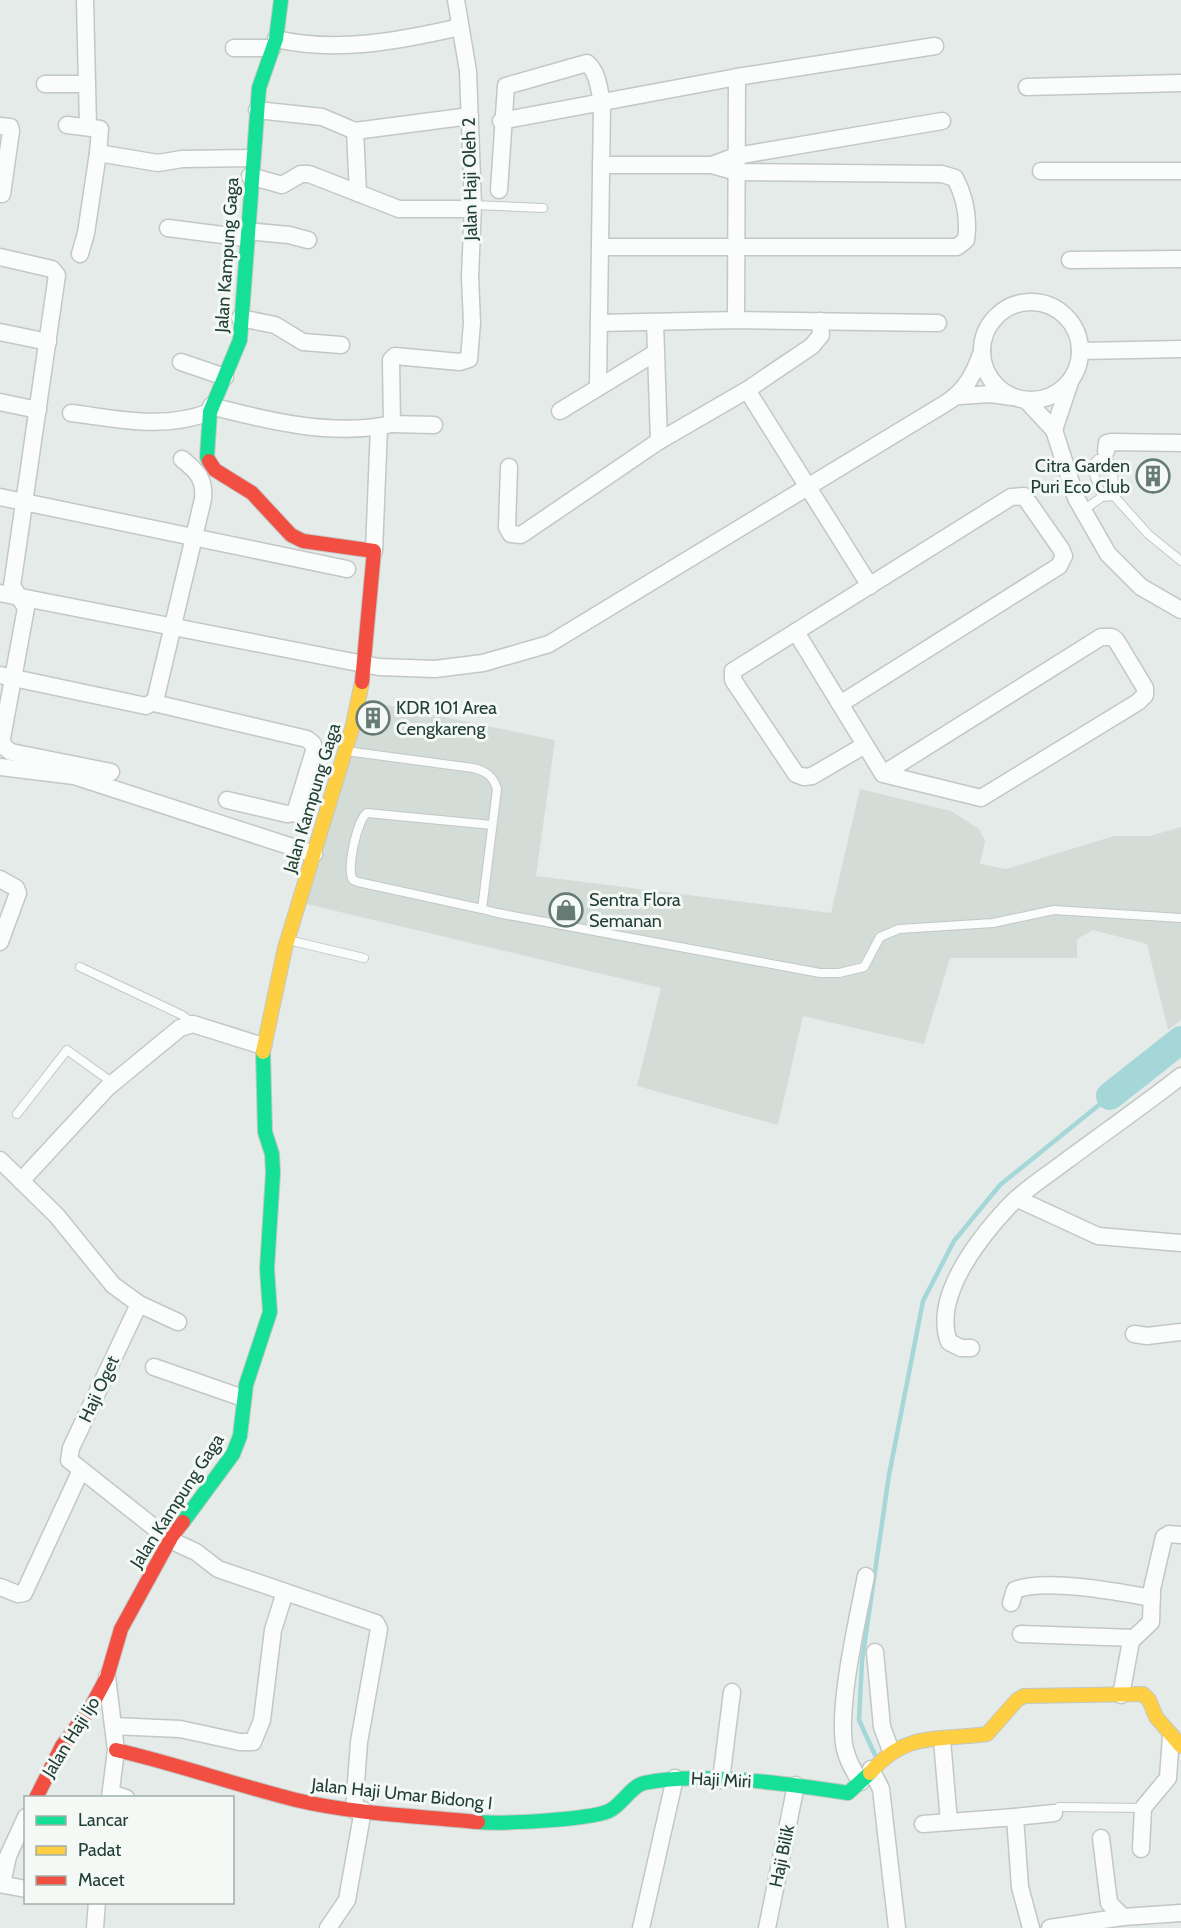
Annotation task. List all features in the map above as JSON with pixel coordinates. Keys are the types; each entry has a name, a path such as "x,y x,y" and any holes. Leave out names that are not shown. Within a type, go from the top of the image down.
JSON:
{"street":[{"path":"85,0 88,127"},
{"name":"Jalan Kampung Gaga","path":"107,1677 121,1629 170,1540 232,1454 240,1437 243,1398 270,1312 267,1269 273,1173 272,1154 264,1116 261,1060 263,1046 288,940 346,751 365,666 374,551 303,541 291,535 252,493 227,480 212,466 207,457 206,445 211,409 240,340 250,176 259,88 274,44 281,0"},
{"name":"Jalan Haji Oleh 2","path":"386,426 391,360 394,356 460,362 469,359 472,323 470,277 473,207 470,116 468,71 456,0"},
{"path":"234,48 274,44 321,47 397,40 460,27"},
{"path":"501,121 736,77 935,46"},
{"path":"499,190 501,121 506,86 587,63 595,72 602,103 598,386"},
{"path":"735,320 736,77"},
{"path":"1028,87 1181,83"},
{"path":"45,84 87,84"},
{"path":"257,110 322,117 355,131 470,116"},
{"path":"736,164 942,121"},
{"path":"67,125 100,129 86,232 80,254"},
{"path":"0,126 10,127 11,131 2,194"},
{"path":"355,131 358,193"},
{"path":"98,153 158,163 182,159 252,158"},
{"path":"600,247 957,247 966,240 968,226 962,191 955,178 942,174 736,164 601,165"},
{"path":"1041,171 1181,171"},
{"path":"250,176 282,184 305,174 399,209 473,207"},
{"path":"168,228 289,235 308,240"},
{"path":"0,257 56,271 57,275 12,586 26,608 7,677 3,746 11,752 111,772"},
{"path":"1070,260 1181,259"},
{"path":"0,593 365,666 435,669 483,663 549,644 959,396 976,370 986,332 992,323 1007,309 1026,303 1046,305 1064,315 1076,332 1080,351 1079,361 1054,430"},
{"path":"240,318 275,325 303,342 341,345"},
{"path":"599,322 735,320 938,323"},
{"path":"509,467 507,527 510,534 521,535 659,441 747,390 812,346 821,335 820,321"},
{"path":"655,322 659,441"},
{"path":"0,332 48,342"},
{"path":"1080,351 1181,349"},
{"path":"982,351 990,377 998,387 1021,399 1054,430 1062,462 1082,511 1101,544 1127,575 1152,595 1181,610"},
{"path":"560,411 655,353"},
{"path":"181,362 225,377"},
{"path":"959,396 991,394 1021,399 1046,398 1071,380"},
{"path":"747,390 870,586"},
{"path":"0,402 38,410"},
{"path":"71,413 153,424 179,422 211,409 326,428 434,425"},
{"path":"374,551 386,426"},
{"path":"1106,451 1107,443 1110,442 1181,443"},
{"path":"154,703 194,537 204,485 197,470 183,459"},
{"path":"840,704 1059,566 1064,556 1024,496 1017,494 736,667 732,673 733,680 799,776 812,776 865,745"},
{"path":"0,497 347,569"},
{"path":"796,632 884,774 981,798 1138,702 1144,697 1145,688 1116,640 1112,637 1101,637 884,774"},
{"path":"7,677 146,706 154,703 307,740 313,744 311,762 295,813 287,814 227,800"},
{"path":"0,767 74,776 314,854"},
{"path":"0,879 16,888 18,893 0,942"},
{"path":"21,1181 113,1083 180,1028 193,1024 263,1046"},
{"path":"971,1348 961,1348 949,1342 944,1329 951,1288 986,1235 1018,1199 1181,1076"},
{"path":"0,1160 57,1216 113,1285 139,1305 178,1322"},
{"path":"1018,1199 1098,1236 1181,1242"},
{"name":"Haji Oget","path":"81,1470 69,1460 71,1448 139,1305"},
{"path":"1134,1334 1147,1336 1181,1332"},
{"path":"154,1367 243,1398"},
{"path":"0,1587 18,1594 24,1593 81,1470 115,1494 170,1540 196,1552 218,1569 371,1620 380,1629 359,1742 358,1810 347,1900 328,1928"},
{"path":"1121,1695 1134,1638 1151,1622 1152,1598 1164,1537 1169,1534 1181,1535"},
{"path":"866,1576 844,1712 844,1746 853,1771 868,1773 881,1789 897,1928"},
{"path":"1011,1603 1015,1590 1028,1586 1090,1589 1152,1598"},
{"path":"113,1726 180,1730 240,1742 253,1742 262,1720 273,1630 285,1592"},
{"path":"1021,1634 1134,1638"},
{"path":"875,1652 882,1727 889,1753 907,1742 987,1734 1017,1700 1024,1696 1135,1693 1147,1696 1156,1717 1176,1741 1168,1778 1143,1808 1141,1849"},
{"path":"107,1677 116,1750 115,1796"},
{"name":"Jalan Haji Ijo","path":"37,1796 62,1746 91,1707 107,1677"},
{"path":"721,1780 732,1692"},
{"path":"942,1740 949,1822"},
{"name":"Jalan Haji Umar Bidong I","path":"116,1750 182,1766 297,1800 358,1810 488,1823 598,1816 618,1807 640,1784 675,1778"},
{"name":"Haji Miri","path":"641,1928 675,1778 796,1785 844,1794 852,1791 889,1753"},
{"name":"Haji Bilik","path":"767,1928 796,1785"},
{"path":"923,1824 1015,1817 1057,1810"},
{"path":"1015,1817 1020,1887 1031,1928"},
{"path":"24,1821 8,1856 1,1884 24,1889"},
{"path":"1101,1838 1109,1903 1130,1920"},
{"path":"95,1928 97,1904"},
{"path":"1050,1928 1181,1913"}],"lane":[{"path":"473,207 543,208"},
{"path":"1102,497 1091,466 1098,459 1107,459 1113,466 1114,496 1148,534 1181,561"},
{"path":"1082,511 1102,497 1114,496"},
{"path":"346,751 485,771 494,780 497,789 483,909"},
{"path":"492,825 367,813 360,821 349,871 350,876 358,882 483,909 820,973 839,973 864,967 880,937 899,929 993,923 1054,910 1181,918"},
{"path":"288,940 364,958"},
{"path":"81,967 183,1015 193,1024"},
{"path":"17,1114 67,1050 113,1083"},
{"path":"1057,1810 1143,1808"}],"shaded area":[{"name":"Sentra Flora Semanan","path":"367,701 555,740 536,876 831,913 860,789 951,811 979,829 985,841 980,864 1006,869 1114,836 1150,836 1181,827 1181,1020 1168,1030 1147,944 1093,930 1077,939 1077,958 950,958 924,1044 803,1016 778,1125 637,1086 661,988 302,903"}],"waterway":[{"path":"1110,1096 1181,1040"},
{"path":"875,1755 859,1720 862,1661 889,1475 923,1301 954,1241 1000,1185 1110,1096"}],"traffic: fast":[{"path":"209,461 207,457 210,412 240,340 259,88 276,39 281,0"},
{"path":"183,1522 233,1454 240,1436 246,1385 270,1312 267,1269 273,1173 272,1154 265,1132 263,1052"},
{"path":"478,1822 545,1821 598,1814 614,1808 639,1785 666,1780 691,1778 745,1780 848,1793 870,1773"}],"traffic: slow":[{"path":"263,1052 285,948 353,725 362,682"},
{"path":"870,1773 896,1750 909,1744 938,1738 987,1734 1017,1700 1024,1696 1143,1694 1149,1700 1156,1717 1181,1746"}],"traffic: jam":[{"path":"209,461 215,470 252,493 291,535 303,541 374,551 362,682"},
{"path":"37,1796 62,1746 91,1707 107,1677 121,1629 172,1536 183,1522"},
{"path":"116,1750 318,1805 364,1812 478,1822"}],"place":[{"name":"Citra Garden Puri Eco Club","path":"1153,476"},
{"name":"KDR 101 Area Cengkareng","path":"373,718"},
{"name":"Sentra Flora Semanan","path":"566,910"}]}
